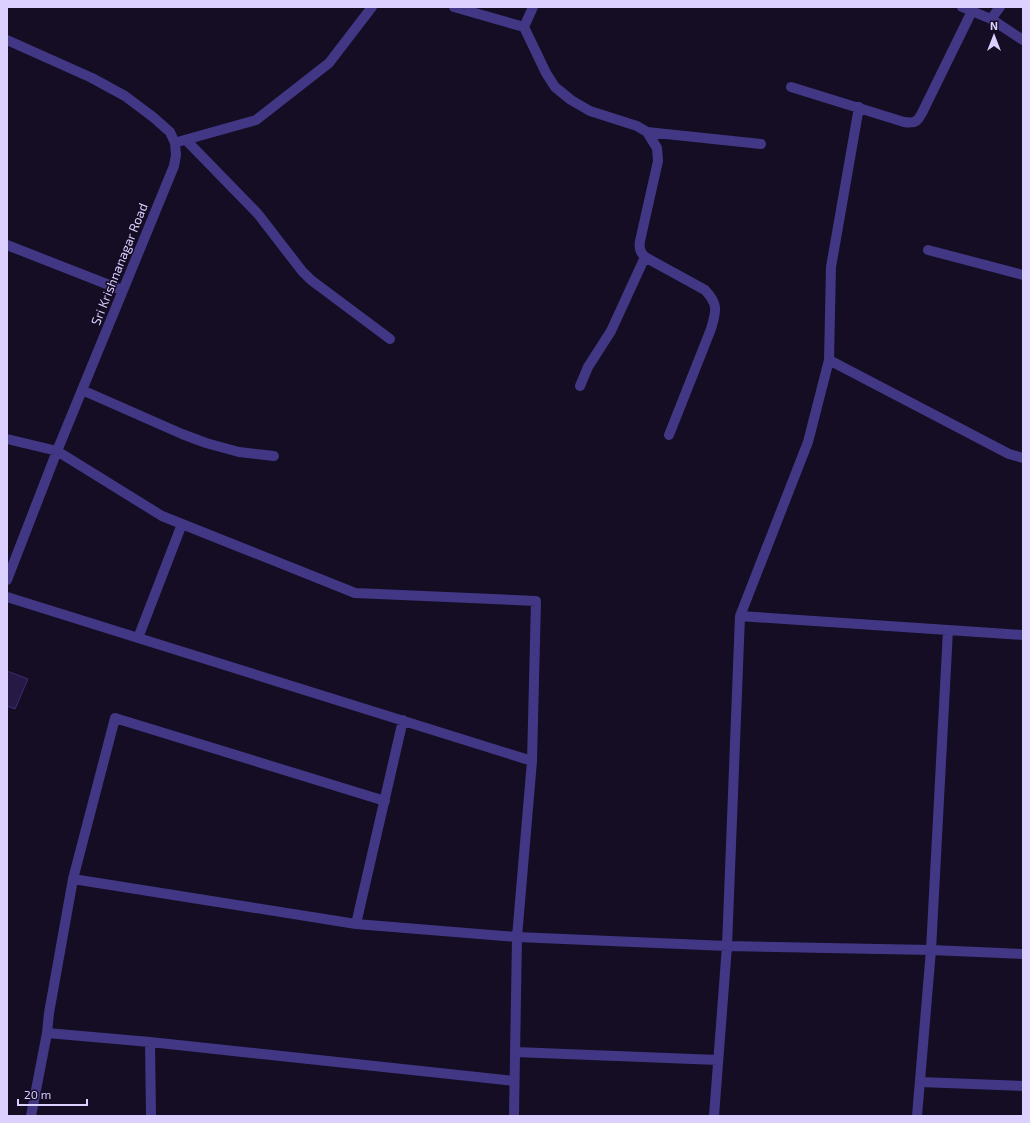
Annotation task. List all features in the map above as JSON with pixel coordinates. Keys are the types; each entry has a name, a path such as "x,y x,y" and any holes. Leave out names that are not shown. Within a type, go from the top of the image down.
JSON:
{"street":[{"path":"7,40 92,78 125,96 170,132 175,142 256,120 329,63 372,7"},
{"path":"454,7 524,27 546,73 555,87 571,100 590,111 637,126 647,132 761,144"},
{"path":"524,27 533,7"},
{"path":"962,7 991,19 1023,40"},
{"path":"991,19 1000,7"},
{"path":"791,87 904,122 915,122 923,111 972,11"},
{"path":"714,1116 727,946 740,616 808,442 829,360 831,267 859,107"},
{"path":"647,132 656,148 658,160 640,241 639,247 641,253 645,257 705,290 713,298 715,306 715,316 711,329 669,435"},
{"path":"186,140 258,214 302,271 311,280 390,339"},
{"name":"Sri Krishnanagar Road","path":"7,580 57,451 174,166 176,155 175,142"},
{"path":"7,245 122,290"},
{"path":"928,250 1023,274"},
{"path":"580,386 588,367 611,331 645,257"},
{"path":"829,360 1009,454 1023,458"},
{"path":"82,390 206,443 239,452 274,456"},
{"path":"7,439 57,451 162,516 355,593 536,601 532,761 517,937 514,1116"},
{"path":"138,638 182,524"},
{"path":"7,597 532,761"},
{"path":"740,616 1023,635"},
{"path":"917,1116 931,950 948,630"},
{"path":"31,1116 47,1033 73,879 115,718 384,801"},
{"path":"356,924 403,720"},
{"path":"73,879 356,924 517,937 727,946 931,950 1023,954"},
{"path":"47,1033 150,1042 514,1081"},
{"path":"150,1042 151,1116"},
{"path":"515,1052 718,1060"},
{"path":"920,1082 1023,1086"}],"building":[{"path":"7,671 28,679 15,709 7,706"}]}
